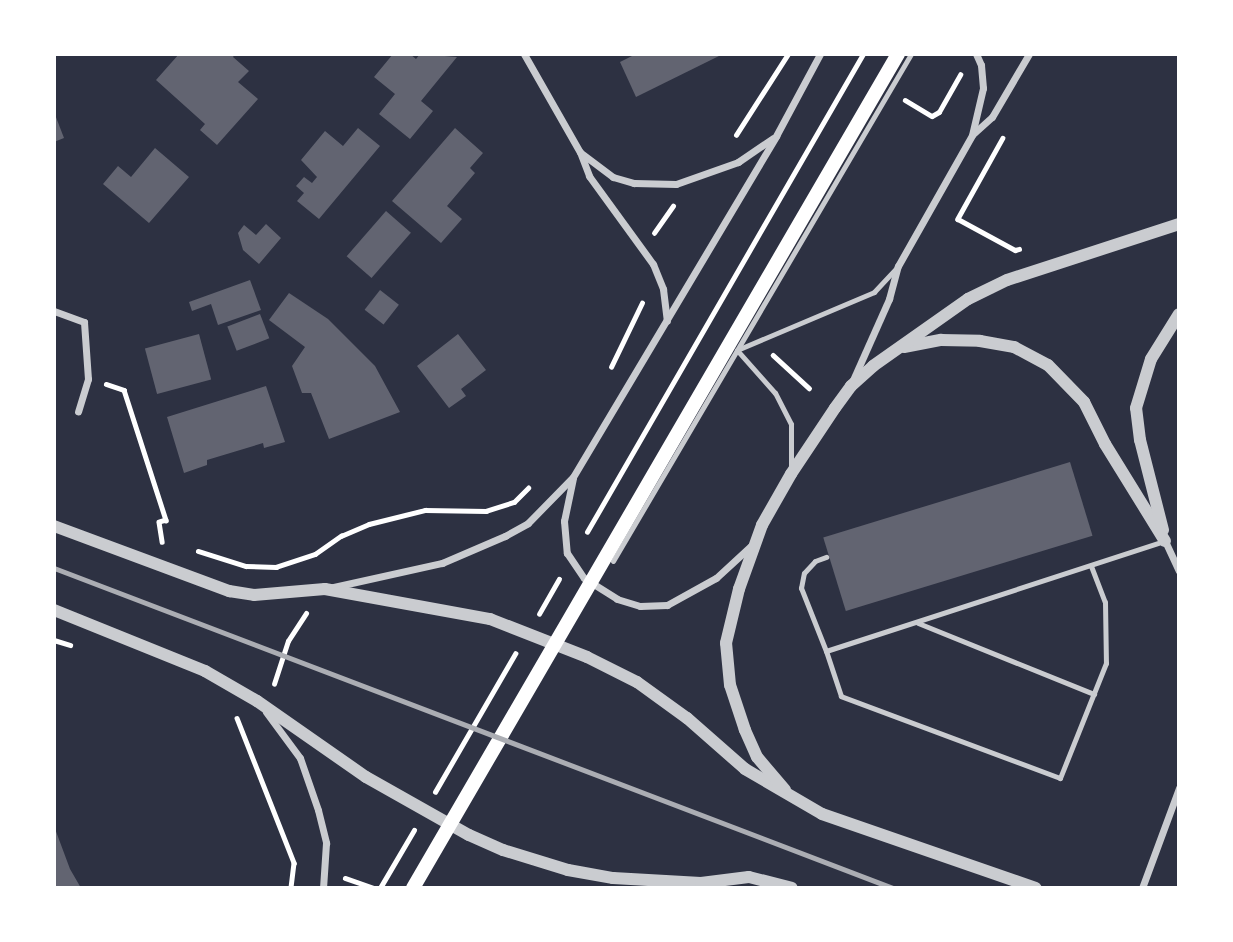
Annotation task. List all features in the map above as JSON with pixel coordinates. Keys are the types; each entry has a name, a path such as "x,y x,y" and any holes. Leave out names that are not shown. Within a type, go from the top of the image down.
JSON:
{"main road":[{"path":"413,888 898,54"}],"street":[{"path":"524,54 580,152 589,176 653,264 663,289 667,321"},
{"path":"54,526 229,592 254,595 325,589 442,563 528,523 573,477 776,136 820,54"},
{"path":"792,798 757,757 730,685 726,643 738,589 755,543 791,474 851,386 889,299 898,266 972,135 983,88 981,65 976,54"},
{"path":"972,135 992,117 1029,54"},
{"path":"580,152 613,177 634,183 676,184 738,162 776,136"},
{"path":"851,386 934,320 1007,279 1179,224"},
{"path":"54,311 84,322 88,379 78,411"},
{"path":"1165,541 1140,440 1136,408 1151,359 1179,314"},
{"path":"897,349 922,342 980,341 1014,346 1048,365 1084,402 1105,444 1165,541 1179,571"},
{"path":"573,477 564,521 568,554 584,578 617,599 640,606 667,605 716,578 755,543"},
{"path":"325,589 490,619 560,646 637,682 687,718 745,769 822,814 1036,888"},
{"path":"54,610 205,671 257,701 366,777 469,835 503,850 568,870 613,878 695,886 749,877 792,888"},
{"path":"257,701 300,758 326,843 323,888"},
{"path":"1142,888 1179,788"}],"lane":[{"path":"613,561 911,54"},
{"path":"737,350 874,292 898,266"},
{"path":"737,350 775,393 791,424 791,474"},
{"path":"826,650 917,623 1165,541"},
{"path":"827,557 815,561 804,573 801,588 842,696 1060,778 1106,663 1105,602 1091,566"},
{"path":"917,623 1094,694"}],"path":[{"path":"727,141 737,134 788,54"},
{"path":"583,537 863,54"},
{"path":"889,91 932,116 939,112 966,65"},
{"path":"654,234 679,198"},
{"path":"963,212 958,219 1015,250 1026,247"},
{"path":"610,368 636,320 642,306 642,294"},
{"path":"770,352 809,388"},
{"path":"88,379 124,390 166,520 159,522 161,542 173,545"},
{"path":"186,548 246,566 276,567 315,554 341,536 396,516 425,510 486,511 514,502 535,482"},
{"path":"534,621 562,573"},
{"path":"275,684 288,640 310,606"},
{"path":"433,796 521,645"},
{"path":"239,719 294,863 291,888"},
{"path":"380,888 420,820"},
{"path":"360,883 374,888"}],"building":[{"path":"179,54 235,54 233,57 249,71 238,82 258,99 217,145 200,130 205,124 156,80"},
{"path":"393,54 410,54 416,59 420,54 457,57 421,101 433,111 410,139 379,114 395,94 374,77"},
{"path":"636,54 719,56 636,97 620,62"},
{"path":"54,112 64,138 54,142"},
{"path":"358,128 380,146 319,219 297,201 304,193 296,186 304,177 312,183 317,177 301,160 325,131 343,146"},
{"path":"455,128 483,153 470,168 475,173 447,206 462,219 441,243 392,201"},
{"path":"155,148 189,177 149,223 103,184 118,166 131,177"},
{"path":"386,211 411,233 372,278 347,256"},
{"path":"266,224 281,238 259,264 243,250 238,233 244,225 256,235"},
{"path":"250,280 261,310 218,325 211,304 192,311 189,302"},
{"path":"380,290 399,305 384,324 365,310"},
{"path":"289,293 328,319 375,366 400,412 329,439 311,393 302,393 292,366 305,347 269,320"},
{"path":"260,314 269,338 237,351 227,327"},
{"path":"199,334 211,379 157,394 145,348"},
{"path":"458,334 486,370 461,389 466,396 449,408 417,366"},
{"path":"266,386 285,442 264,448 263,443 207,460 207,465 184,473 167,417"},
{"path":"1070,462 1093,536 846,611 823,537"},
{"path":"54,826 70,869 81,888 57,888 54,884"}],"railway":[{"path":"54,568 893,888"}]}
